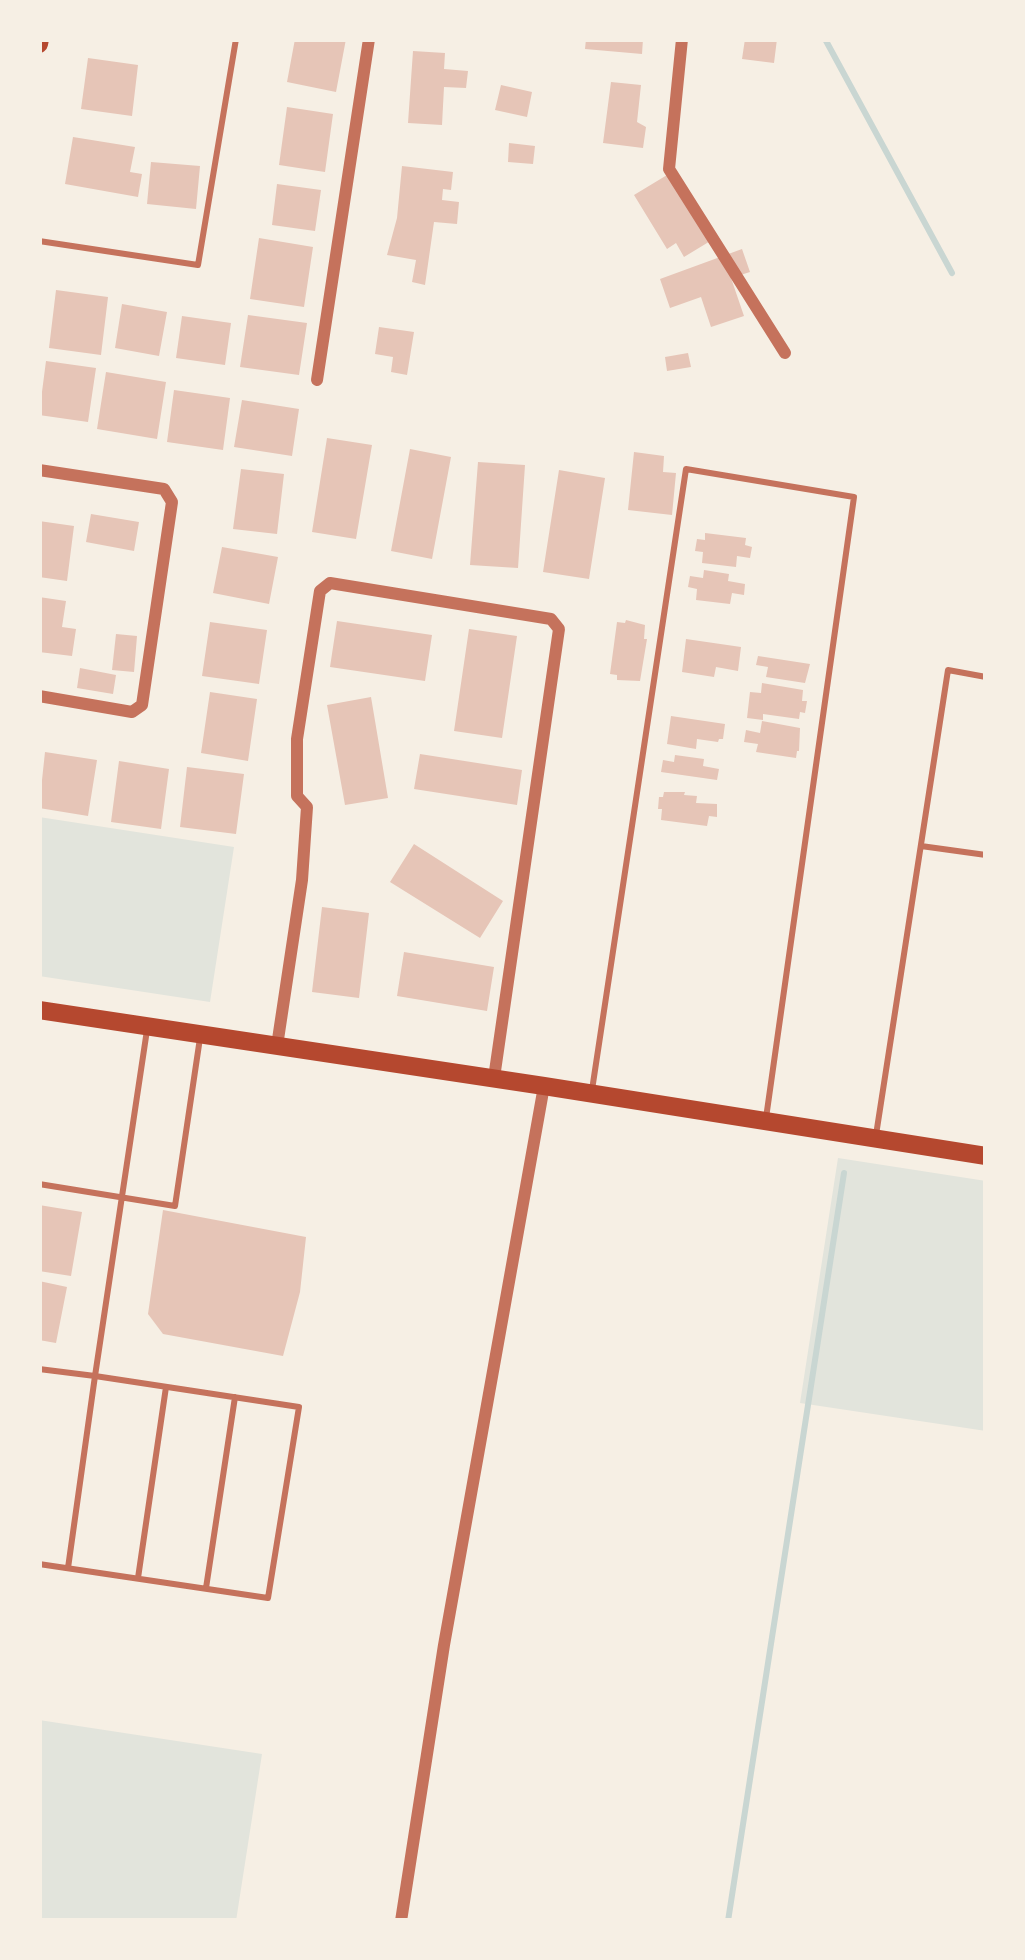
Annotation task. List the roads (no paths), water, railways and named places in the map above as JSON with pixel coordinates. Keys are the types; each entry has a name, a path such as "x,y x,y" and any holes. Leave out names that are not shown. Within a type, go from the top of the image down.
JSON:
{"main road":[{"path":"39,1010 986,1156"}],"street":[{"path":"317,380 369,39"},
{"path":"682,39 669,170 785,353"},
{"path":"39,470 164,489 172,502 142,705 132,712 39,696"},
{"path":"278,1046 302,880 307,807 297,796 297,739 320,591 329,583 551,619 559,629 494,1078"},
{"path":"401,1921 444,1646 544,1086"}],"lane":[{"path":"39,241 198,265 236,39"},
{"path":"592,1093 686,469 707,472 854,496 765,1121"},
{"path":"876,1139 948,670 986,677"},
{"path":"921,846 986,855"},
{"path":"68,1568 147,1026"},
{"path":"39,1184 175,1206 200,1034"},
{"path":"39,1369 299,1407 268,1598 39,1564"},
{"path":"138,1578 166,1387"},
{"path":"206,1588 235,1397"}],"waterway":[{"path":"825,39 952,273"},
{"path":"728,1921 844,1173"}]}
